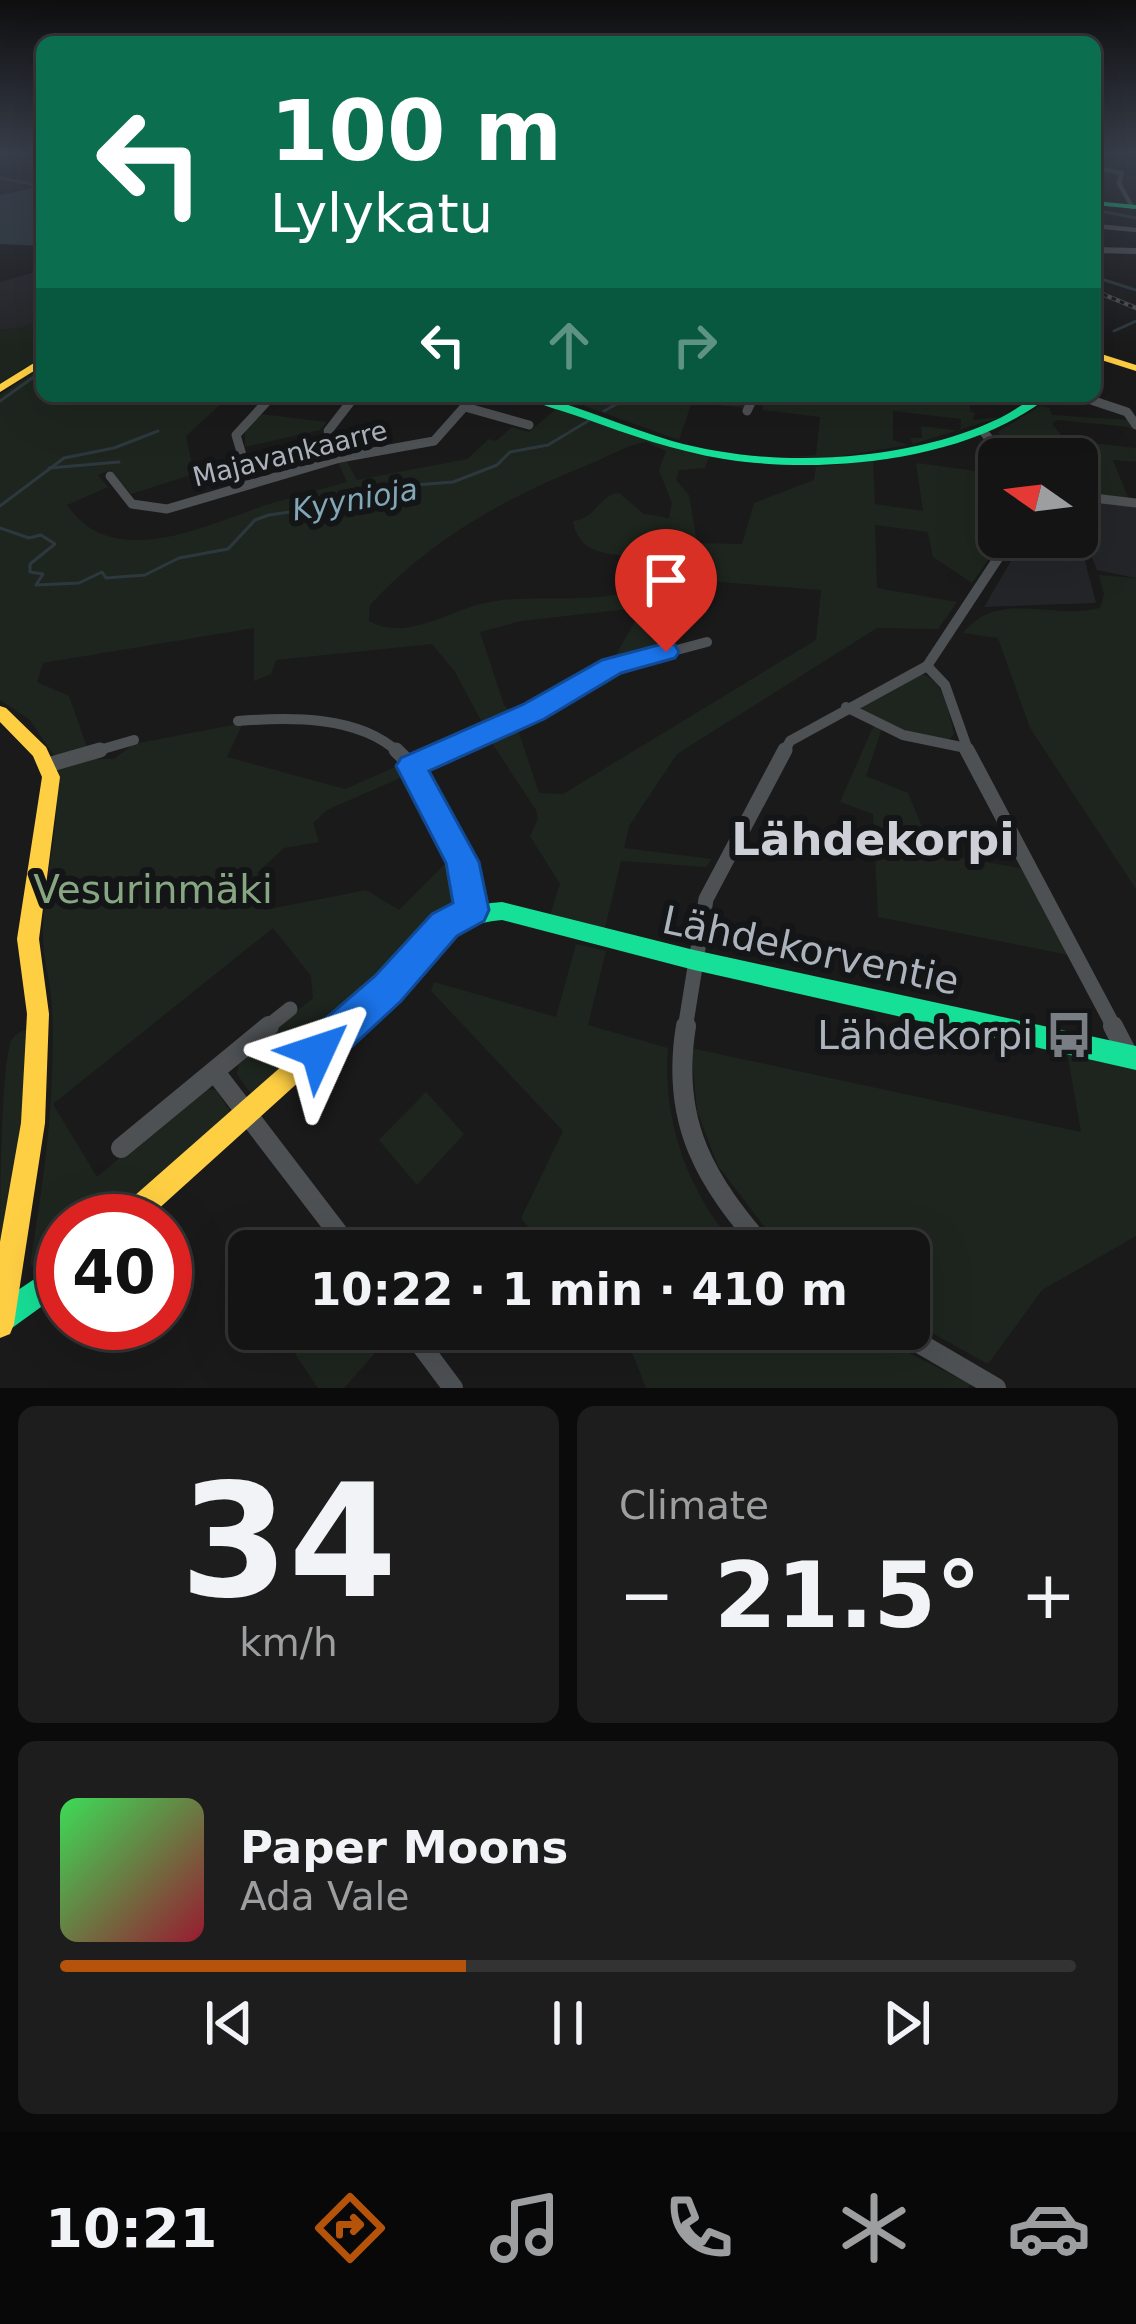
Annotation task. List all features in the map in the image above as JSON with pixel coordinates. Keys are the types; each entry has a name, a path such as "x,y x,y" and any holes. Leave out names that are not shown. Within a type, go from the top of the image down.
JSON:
{"main road":[{"path":"1101,358 1136,368"},
{"path":"0,388 36,365"},
{"path":"547,402 669,443 815,464 869,458 983,431 1034,402"},
{"path":"0,712 48,765 50,801 28,939 38,1014 33,1123 1,1321"},
{"path":"156,1194 388,989 445,925 472,910"},
{"name":"Lähdekorventie","path":"472,910 547,921 694,960 1132,1057"},
{"path":"1,1321 36,1297"}],"street":[{"path":"1101,230 1136,230"},
{"path":"1101,240 1107,250"},
{"path":"1101,250 1136,251"},
{"path":"250,482 236,435 266,402"},
{"path":"340,458 328,431 350,402"},
{"name":"Majavankaarre","path":"110,476 132,504 167,509 340,458 434,440 469,402"},
{"path":"1097,402 1127,412 1136,425"},
{"path":"751,403 759,412"},
{"path":"465,407 529,425"},
{"path":"983,431 988,438"},
{"path":"1098,498 1136,503"},
{"path":"748,1230 720,1198 704,1168 686,1114 682,1049 710,886 790,741 927,666 998,558"},
{"path":"411,766 534,711 611,667 706,642"},
{"path":"927,666 945,685 966,748 1132,1057"},
{"path":"846,707 923,740 966,748"},
{"path":"238,722 283,719 358,732 393,746 411,766 462,862 472,910"},
{"path":"48,765 134,740"},
{"path":"121,1148 290,1009"},
{"path":"215,1072 336,1230"},
{"path":"930,1349 996,1388"},
{"path":"425,1350 453,1388"}],"shaded area":[{"path":"0,219 36,219 36,246 0,244"},
{"path":"36,272 36,321 24,328 0,330 0,282"},
{"path":"1098,501 1136,506 1136,578 1097,570 1092,558 1098,558"},
{"path":"1013,558 1084,558 1096,603 984,607"}],"green space":[{"path":"36,321 36,361 0,383 0,330 24,328"},
{"path":"36,371 36,402 223,402 186,436 194,474 131,494 111,470 98,475 108,487 67,505 86,525 109,536 134,540 189,532 347,482 338,462 346,460 357,480 467,459 512,427 529,432 558,407 709,456 705,468 679,470 676,480 689,495 697,543 742,544 754,503 814,480 816,467 873,461 875,504 923,511 916,463 978,471 978,558 989,558 972,583 933,557 928,532 875,525 877,588 957,602 938,629 877,628 677,754 629,826 624,848 712,859 706,867 621,861 605,928 550,915 560,884 530,836 538,819 536,810 488,737 516,724 539,793 563,794 816,640 821,590 683,579 657,624 670,644 613,660 640,613 637,608 521,621 480,632 504,705 513,716 485,728 455,672 432,644 276,660 271,674 254,681 254,628 43,663 37,682 69,696 87,747 54,756 30,720 0,700 0,395","holes":["646,442 666,451 659,470 672,503 669,518 644,514 619,493 613,494 587,516 573,521 578,535 595,550 657,566 641,587 605,596 485,603 412,627 383,627 369,621 370,605 393,582 469,523 630,446"]},
{"path":"589,402 692,402 679,440 584,406"},
{"path":"692,402 746,402 744,408"},
{"path":"762,402 969,402 973,420 1001,417 960,430 961,419 893,411 893,440 908,445 837,457 787,457 816,455 820,417 763,410"},
{"path":"1040,406 1050,408 1052,415 1129,420 1134,432 1129,427 1057,420 1052,424 1061,435 1081,438 1002,438 998,432"},
{"path":"261,414 327,422 320,430 245,447 245,430"},
{"path":"921,426 957,431 913,444 910,438 922,438"},
{"path":"1098,444 1136,448 1136,462 1113,460 1129,500 1098,497"},
{"path":"1099,575 1136,578 1136,889 1030,728 998,638 963,633 993,612 1100,608 1104,594"},
{"path":"920,674 935,682 944,698 954,734 947,741 900,729 862,711 862,706"},
{"name":"Vesurinmäki","path":"243,723 227,757 345,789 400,765 407,775 327,810 313,823 319,842 284,848 257,873 265,910 366,890 399,910 450,859 456,863 463,889 374,992 251,1094 237,1074 240,1058 313,998 311,976 273,928 53,1104 97,1177 202,1089 216,1090 231,1113 139,1194 40,1194 53,1040 43,937 57,770 89,759 114,759 134,744"},
{"path":"874,725 882,728 866,776 908,793 933,853 1025,869 1069,955 878,917 873,814 840,802"},
{"path":"576,944 606,951 588,1025 668,1048 670,1103 683,1157 723,1230 531,1230 521,1218 563,1131 431,991 434,982 556,1017"},
{"path":"26,1029 22,1138 0,1269 7,1058 13,1039"},
{"path":"691,1048 1081,1132 1067,1051 1136,1068 1136,1236 1042,1290 988,1364 930,1332 930,1230 767,1230 718,1166 697,1111"},
{"path":"426,1092 464,1134 417,1185 379,1140"},
{"name":"Vesurinmäki","path":"36,1223 36,1269 30,1264"},
{"path":"299,1350 378,1350 344,1388 318,1388 295,1354"},
{"path":"631,1350 902,1350 971,1384 967,1388 646,1388"}],"waterway":[{"name":"Kyynioja","path":"1101,279 1136,290"},
{"path":"1114,331 1136,321"},
{"name":"Kyynioja","path":"0,401 36,375"},
{"name":"Kyynioja","path":"604,411 620,402"},
{"name":"Kyynioja","path":"0,528 29,538 41,535 55,544 30,564 30,572 43,574 36,585 79,583 102,572 106,578 145,575 179,558 228,549 255,520 269,515 345,504 383,492 401,495 416,485 453,482 497,465 510,452 548,445 588,421"},
{"path":"51,468 64,458 114,448 158,431"},
{"path":"51,468 119,462"},
{"path":"0,506 51,468"}],"railway":[{"path":"1101,293 1136,308"}],"traffic: fast":[{"path":"547,402 687,448 729,456 823,461 920,449 1008,419 1035,402"},
{"path":"398,978 453,922 502,911 694,960 1136,1058"},
{"path":"2,1318 36,1293"}],"traffic: slow":[{"path":"1101,357 1136,368"},
{"path":"0,389 36,365"},
{"path":"0,712 40,752 51,777 28,939 38,1014 33,1123 0,1324"},
{"path":"155,1194 398,978"}],"place":[{"name":"Lähdekorpi","path":"1069,1035"}],"district":[{"name":"Lähdekorpi","path":"873,839"}],"route":[{"path":"318,1051 388,989 445,925 472,910 462,862 411,766 534,711 611,667 666,652"}]}
